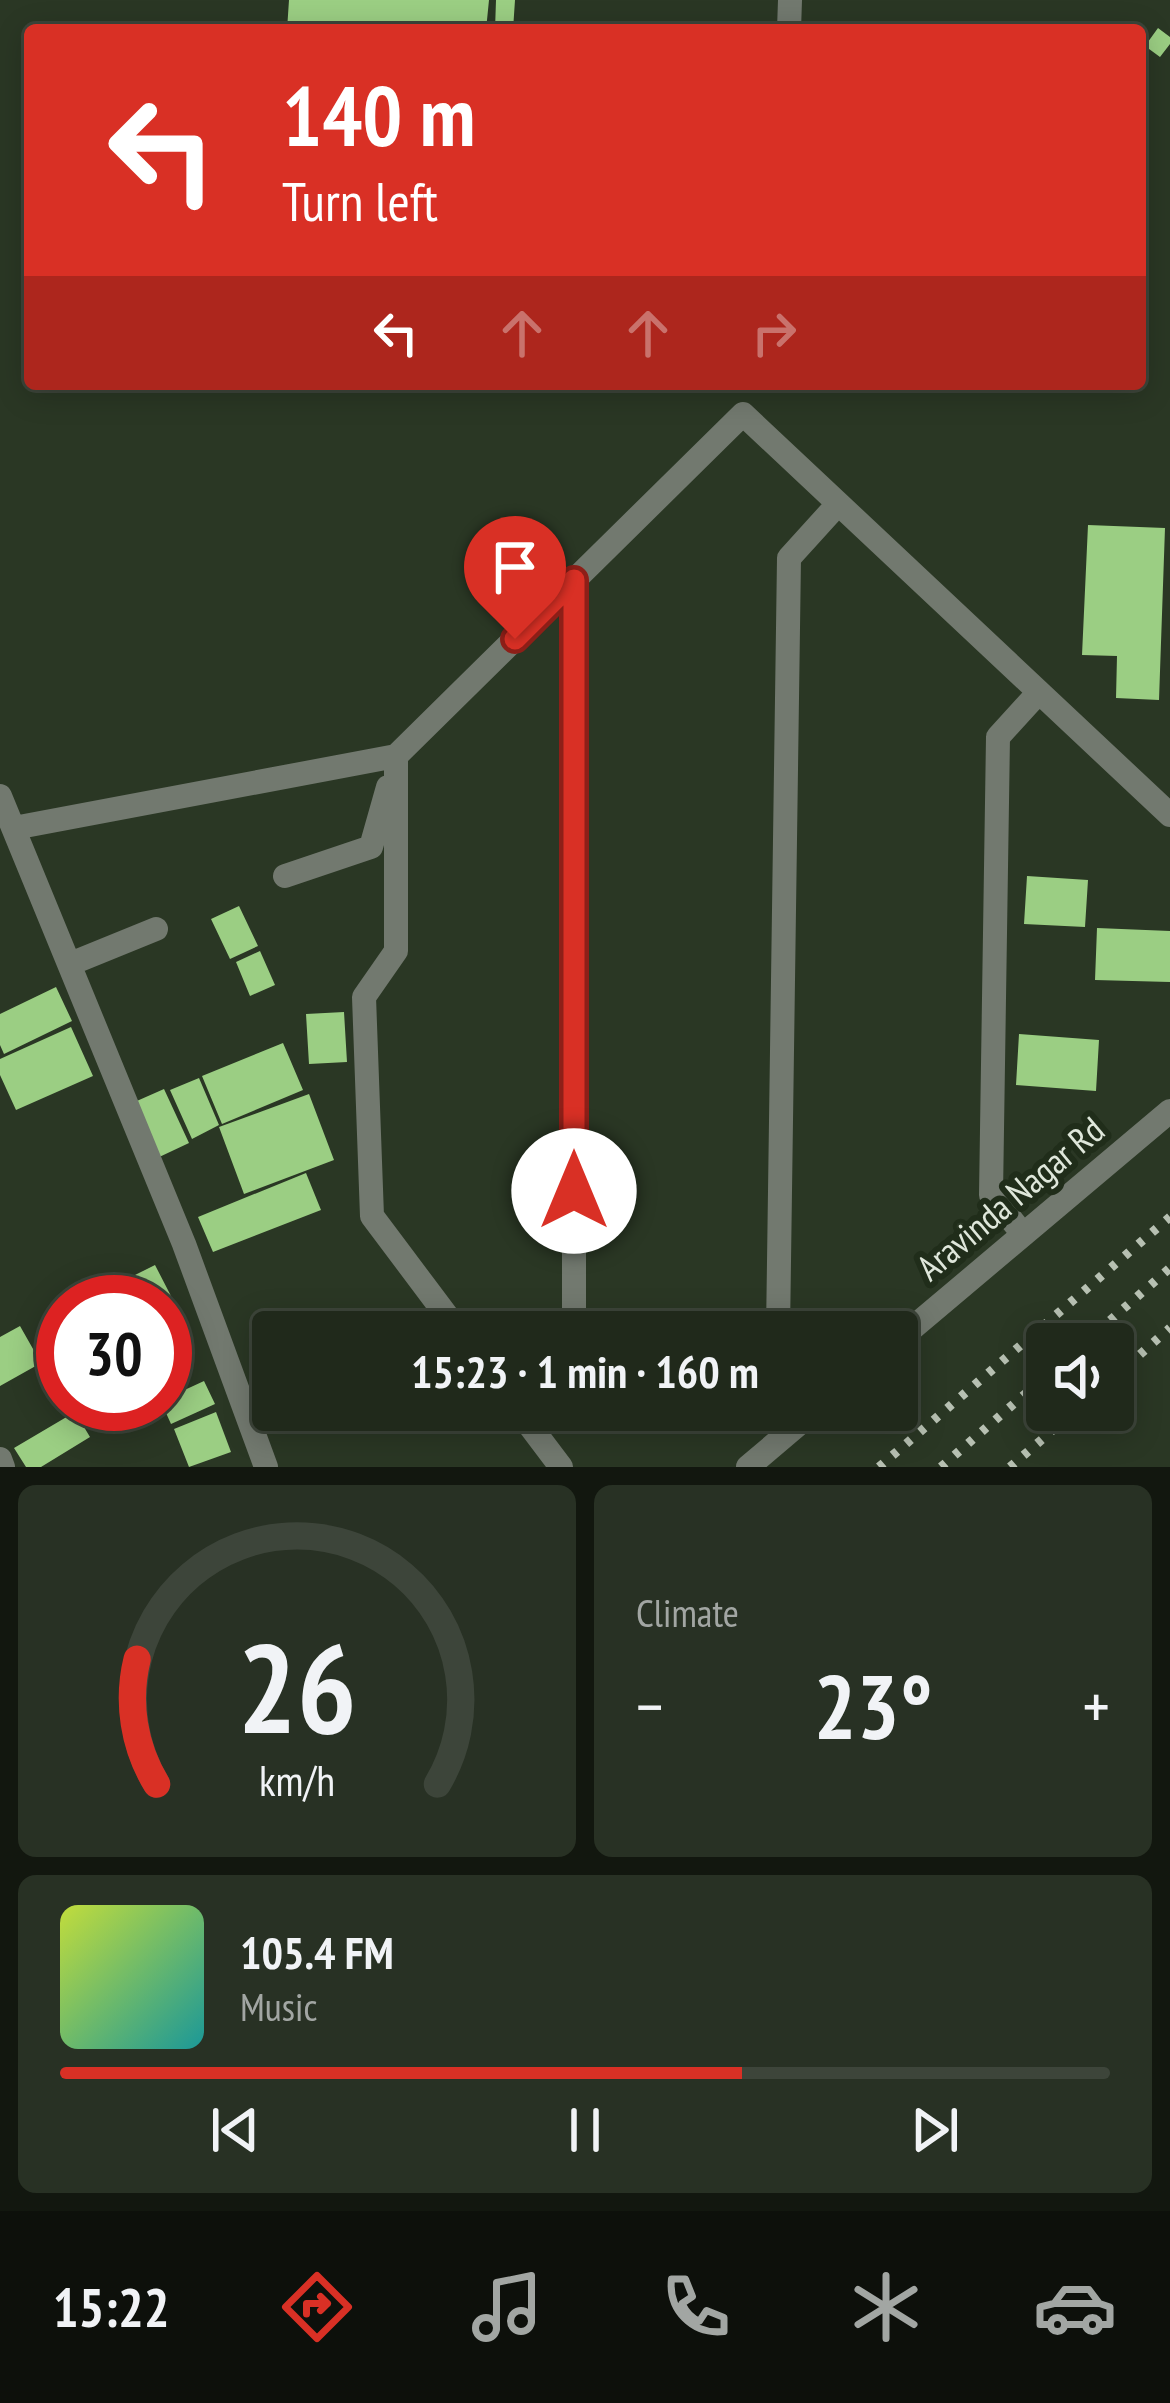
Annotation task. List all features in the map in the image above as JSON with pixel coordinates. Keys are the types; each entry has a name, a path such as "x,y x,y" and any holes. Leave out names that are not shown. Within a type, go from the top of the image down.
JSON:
{"street":[{"path":"285,876 371,847 396,756 742,413 1170,815"},
{"path":"778,1311 789,558 838,504"},
{"path":"574,580 574,1311"},
{"path":"1023,1234 991,1195 998,737 1039,692"},
{"path":"14,828 396,756"},
{"path":"396,756 396,950 364,997 372,1216 443,1311"},
{"path":"0,796 184,1244 266,1467"},
{"path":"70,964 156,929"},
{"name":"Aravinda Nagar Rd","path":"918,1323 1170,1111"},
{"path":"537,1431 561,1467"},
{"path":"748,1467 789,1431"}],"building":[{"path":"289,0 489,0 487,24 287,24"},
{"path":"496,0 515,0 513,24 495,24"},
{"path":"1158,28 1170,37 1160,57 1146,45"},
{"path":"1088,525 1165,528 1159,700 1116,698 1117,656 1082,655"},
{"path":"1027,876 1088,880 1085,927 1024,924"},
{"path":"239,906 258,946 230,959 211,919"},
{"path":"1097,928 1170,931 1170,982 1095,980"},
{"path":"260,951 275,985 250,996 236,962"},
{"path":"56,987 72,1021 4,1054 0,1014"},
{"path":"344,1012 347,1062 309,1064 306,1014"},
{"path":"71,1027 93,1076 16,1110 0,1075 0,1059"},
{"path":"1019,1034 1099,1040 1096,1091 1016,1085"},
{"path":"283,1043 303,1090 222,1124 202,1076"},
{"path":"199,1078 219,1125 192,1139 170,1090"},
{"path":"164,1089 189,1143 155,1159 130,1104"},
{"path":"309,1094 334,1160 244,1194 219,1127"},
{"path":"306,1173 321,1210 213,1252 198,1217"},
{"path":"155,1265 160,1275 135,1275"},
{"path":"20,1326 36,1354 36,1366 0,1386 0,1337"},
{"path":"204,1381 215,1404 192,1414 192,1387"},
{"path":"216,1412 231,1452 189,1467 175,1431 192,1431 192,1422"},
{"path":"43,1431 86,1431 90,1437 41,1467 26,1467 14,1448"}],"railway":[{"path":"879,1467 1170,1217"},
{"path":"1107,1323 1170,1268"},
{"path":"1134,1360 1170,1328"},
{"path":"941,1467 1026,1393"},
{"path":"1010,1467 1052,1431"}],"route":[{"path":"515,639 574,580 574,1191"}]}
